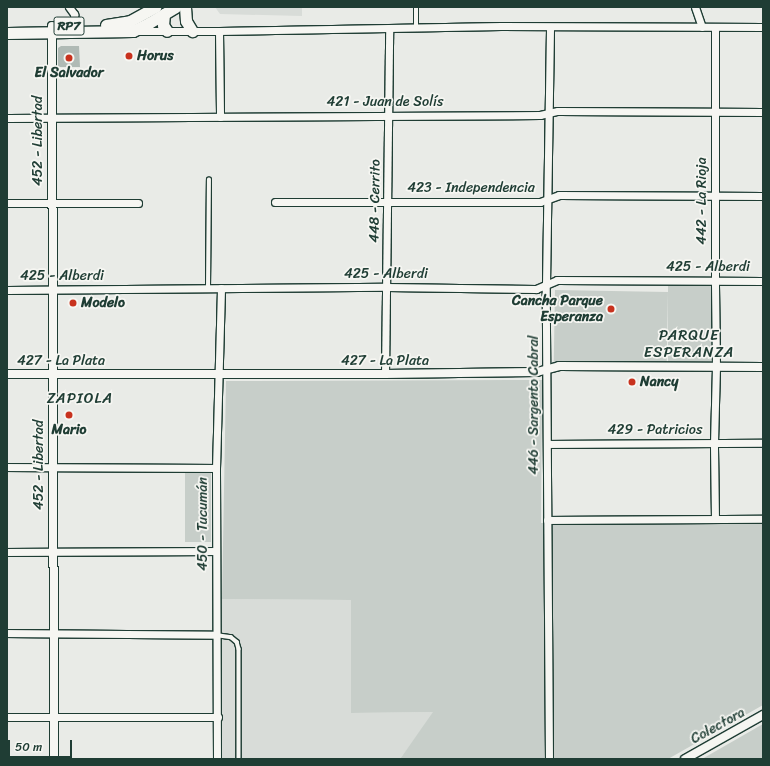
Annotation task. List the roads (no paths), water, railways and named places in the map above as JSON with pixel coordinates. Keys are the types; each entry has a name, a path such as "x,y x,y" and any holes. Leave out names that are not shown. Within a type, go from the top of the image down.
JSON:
{"main road":[{"name":"RP7","path":"7,26 52,30 76,26 115,24 131,26 155,7"},
{"name":"RP7","path":"7,33 131,26 164,14 176,7"},
{"path":"185,7 186,21 192,31"},
{"path":"164,14 164,25 167,31"}],"street":[{"path":"69,7 74,14 76,26"},
{"path":"694,7 702,27"},
{"path":"131,26 167,31 390,28 763,27"},
{"name":"446 - Sargento Cabral","path":"548,759 546,284 550,27"},
{"name":"442 - La Rioja","path":"715,27 715,519"},
{"name":"448 - Cerrito","path":"385,374 390,28"},
{"name":"452 - Libertad","path":"52,30 51,118 54,759"},
{"path":"219,31 220,117"},
{"name":"421 - Juan de Solís","path":"7,118 540,115 558,110 763,112"},
{"name":"423 - Independencia","path":"275,202 540,202 559,195 763,196"},
{"path":"7,203 138,203"},
{"name":"425 - Alberdi","path":"7,290 387,287 536,289 557,280 763,281"},
{"name":"450 - Tucumán","path":"218,759 216,468 222,288"},
{"name":"427 - La Plata","path":"7,374 385,374 537,372 559,366 763,367"},
{"name":"429 - Patricios","path":"547,444 763,443"},
{"path":"7,467 52,466 216,468"},
{"path":"547,520 763,519"},
{"path":"7,552 216,551"},
{"path":"7,633 216,635"},
{"name":"Colectora","path":"685,759 763,715"},
{"path":"7,717 218,717"}],"lane":[{"path":"416,7 416,28"},
{"path":"208,288 209,180"},
{"path":"216,635 231,636 239,649 239,759"}],"place":[{"name":"Horus","path":"129,56"},
{"name":"El Salvador","path":"69,58"},
{"name":"Modelo","path":"73,303"},
{"name":"Cancha Parque Esperanza","path":"611,309"},
{"name":"Nancy","path":"632,382"},
{"name":"Mario","path":"69,415"}],"district":[{"name":"PARQUE ESPERANZA","path":"689,344"},
{"name":"ZAPIOLA","path":"80,399"}]}
